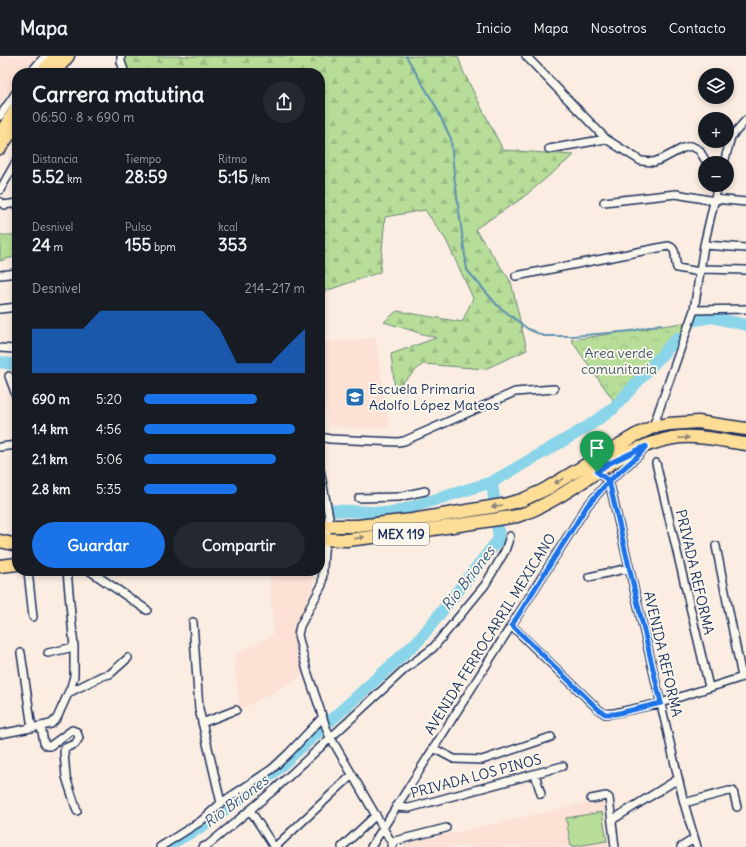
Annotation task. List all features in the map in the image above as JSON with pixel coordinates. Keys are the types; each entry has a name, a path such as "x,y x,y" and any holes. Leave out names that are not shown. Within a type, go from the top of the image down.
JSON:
{"main road":[{"path":"46,68 56,56"},
{"path":"58,68 68,56"},
{"path":"0,134 12,116"},
{"path":"0,148 12,130"},
{"name":"MEX 119","path":"325,523 357,526 412,520 515,502 544,490 636,435 653,427 669,424 698,422 746,428"},
{"name":"MEX 119","path":"325,539 347,540 414,532 517,516 543,506 622,457 646,446 673,438 694,437 746,444"},
{"path":"441,515 443,528"},
{"path":"412,520 414,532"},
{"path":"0,541 12,545"},
{"path":"0,551 12,547"},
{"path":"0,566 12,565"}],"street":[{"path":"35,68 46,56"},
{"path":"121,56 123,68"},
{"path":"526,56 606,140 641,161 654,162 683,148 691,146 699,150 703,156"},
{"path":"0,116 12,98"},
{"path":"726,156 731,137 746,120"},
{"path":"549,149 594,140 606,140"},
{"path":"0,190 12,169"},
{"path":"653,427 694,310 704,245 717,192"},
{"path":"604,202 676,194 715,200 746,202"},
{"path":"0,202 4,204 12,203"},
{"path":"704,245 746,248"},
{"path":"516,276 668,246 675,250 677,268 700,270 746,270"},
{"path":"0,275 12,274"},
{"path":"0,309 12,308"},
{"path":"694,310 746,309"},
{"path":"0,348 12,349"},
{"path":"9,376 12,384"},
{"path":"325,438 398,442 404,441 515,392 554,389"},
{"path":"0,447 12,446"},
{"name":"AVENIDA FERROCARRIL MEXICANO","path":"371,847 587,506 609,481 639,455 646,446"},
{"name":"PRIVADA REFORMA","path":"656,463 709,688"},
{"path":"597,472 609,481"},
{"name":"AVENIDA REFORMA","path":"609,481 678,778 696,847"},
{"path":"359,498 398,497 425,491"},
{"path":"325,496 325,523"},
{"path":"203,847 275,789 406,669 433,648 485,585 505,552 510,536"},
{"path":"512,625 598,709 605,714 615,714 661,703 744,676 716,546"},
{"path":"589,577 629,568"},
{"path":"29,576 33,617"},
{"path":"0,734 51,724 57,718 68,693 74,676 74,647 67,576"},
{"path":"97,576 147,610"},
{"path":"323,576 322,585 300,626 298,635 307,671 330,738 376,815 391,845 446,828"},
{"path":"193,622 199,709 221,803"},
{"path":"48,653 74,647"},
{"path":"21,653 32,728"},
{"path":"68,693 102,676 110,674 128,658"},
{"path":"202,723 236,710"},
{"path":"160,847 200,821 221,803 272,769 322,718"},
{"path":"41,726 44,743 47,746 50,746 72,730 77,732 79,738 75,744 65,748 64,752 66,777 76,811"},
{"path":"434,748 454,759 482,760 551,737"},
{"name":"PRIVADA LOS PINOS","path":"396,807 409,808 563,766"},
{"path":"535,774 541,794"},
{"path":"250,810 274,847 352,775"},
{"path":"612,820 678,778"},
{"path":"684,802 733,791 737,807"},
{"path":"591,799 606,796 609,798 616,847"},
{"path":"342,847 376,815"},
{"path":"681,847 694,839"}],"shaded area":[{"path":"0,56 38,56 29,68 12,68 12,90 0,106"},
{"name":"Escuela Primaria Adolfo López Mateos","path":"375,338 389,427 370,429 329,426 325,400 325,343"},
{"path":"270,576 313,576 313,594 294,629 296,649 305,674 240,710 234,656 273,635"},
{"path":"603,799 608,847 404,847 405,844"}],"green space":[{"path":"125,56 458,56 463,71 503,150 574,155 521,199 475,229 511,282 527,350 485,369 423,364 395,389 391,354 436,338 384,322 397,311 462,322 473,298 446,240 425,210 385,217 380,272 325,291 325,68 126,68"},
{"path":"0,235 12,235 12,257 0,261"},
{"name":"Area verde comunitaria","path":"688,322 686,328 616,404 571,340"},
{"path":"602,812 607,841 571,847 566,818"}],"waterway":[{"path":"406,56 435,105 451,139 454,175 467,270 497,305 528,329 544,336 573,336 632,331 661,324"},
{"name":"Rio Briones","path":"696,320 711,317 746,325"},
{"name":"Rio Briones","path":"330,721 419,640 499,539 492,482 587,427 613,409 677,338"},
{"path":"0,362 12,364"},
{"path":"325,509 392,513 492,482"},
{"name":"Rio Briones","path":"165,847 204,825 264,781 319,731"}],"place":[{"name":"Escuela Primaria Adolfo López Mateos","path":"355,397"}],"route":[{"path":"597,472 608,464 646,446 639,455 609,481 661,703 615,714 605,714 598,709 512,625 587,506 609,481 597,472"}]}
